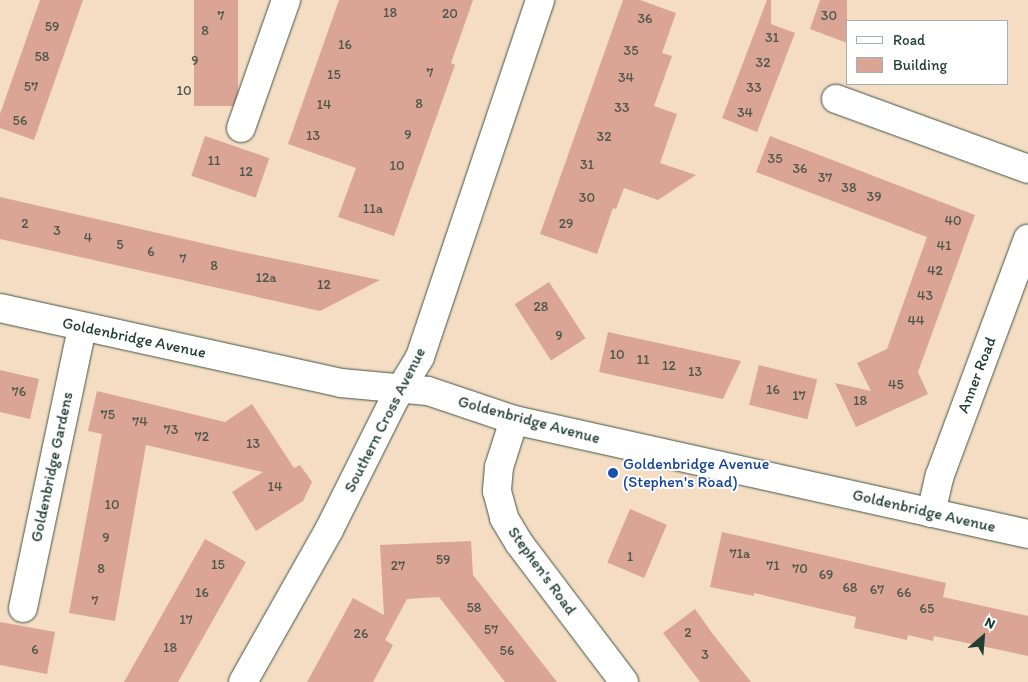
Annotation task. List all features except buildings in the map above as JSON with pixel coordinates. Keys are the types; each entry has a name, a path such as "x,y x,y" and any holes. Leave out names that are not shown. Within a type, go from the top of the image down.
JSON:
{"street":[{"path":"241,128 286,0"},
{"name":"Southern Cross Avenue","path":"243,682 329,530 387,412 420,357 540,0"},
{"path":"836,99 1028,169"},
{"name":"Anner Road","path":"931,512 940,475 1028,239"},
{"name":"Goldenbridge Avenue","path":"0,308 341,383 403,387 428,391 514,420 1028,534"},
{"name":"Goldenbridge Gardens","path":"23,608 82,327"},
{"name":"Stephen's Road","path":"514,420 499,467 496,491 504,518 519,543 624,682"}],"place":[{"name":"Goldenbridge Avenue (Stephen's Road)","path":"613,473"}]}
